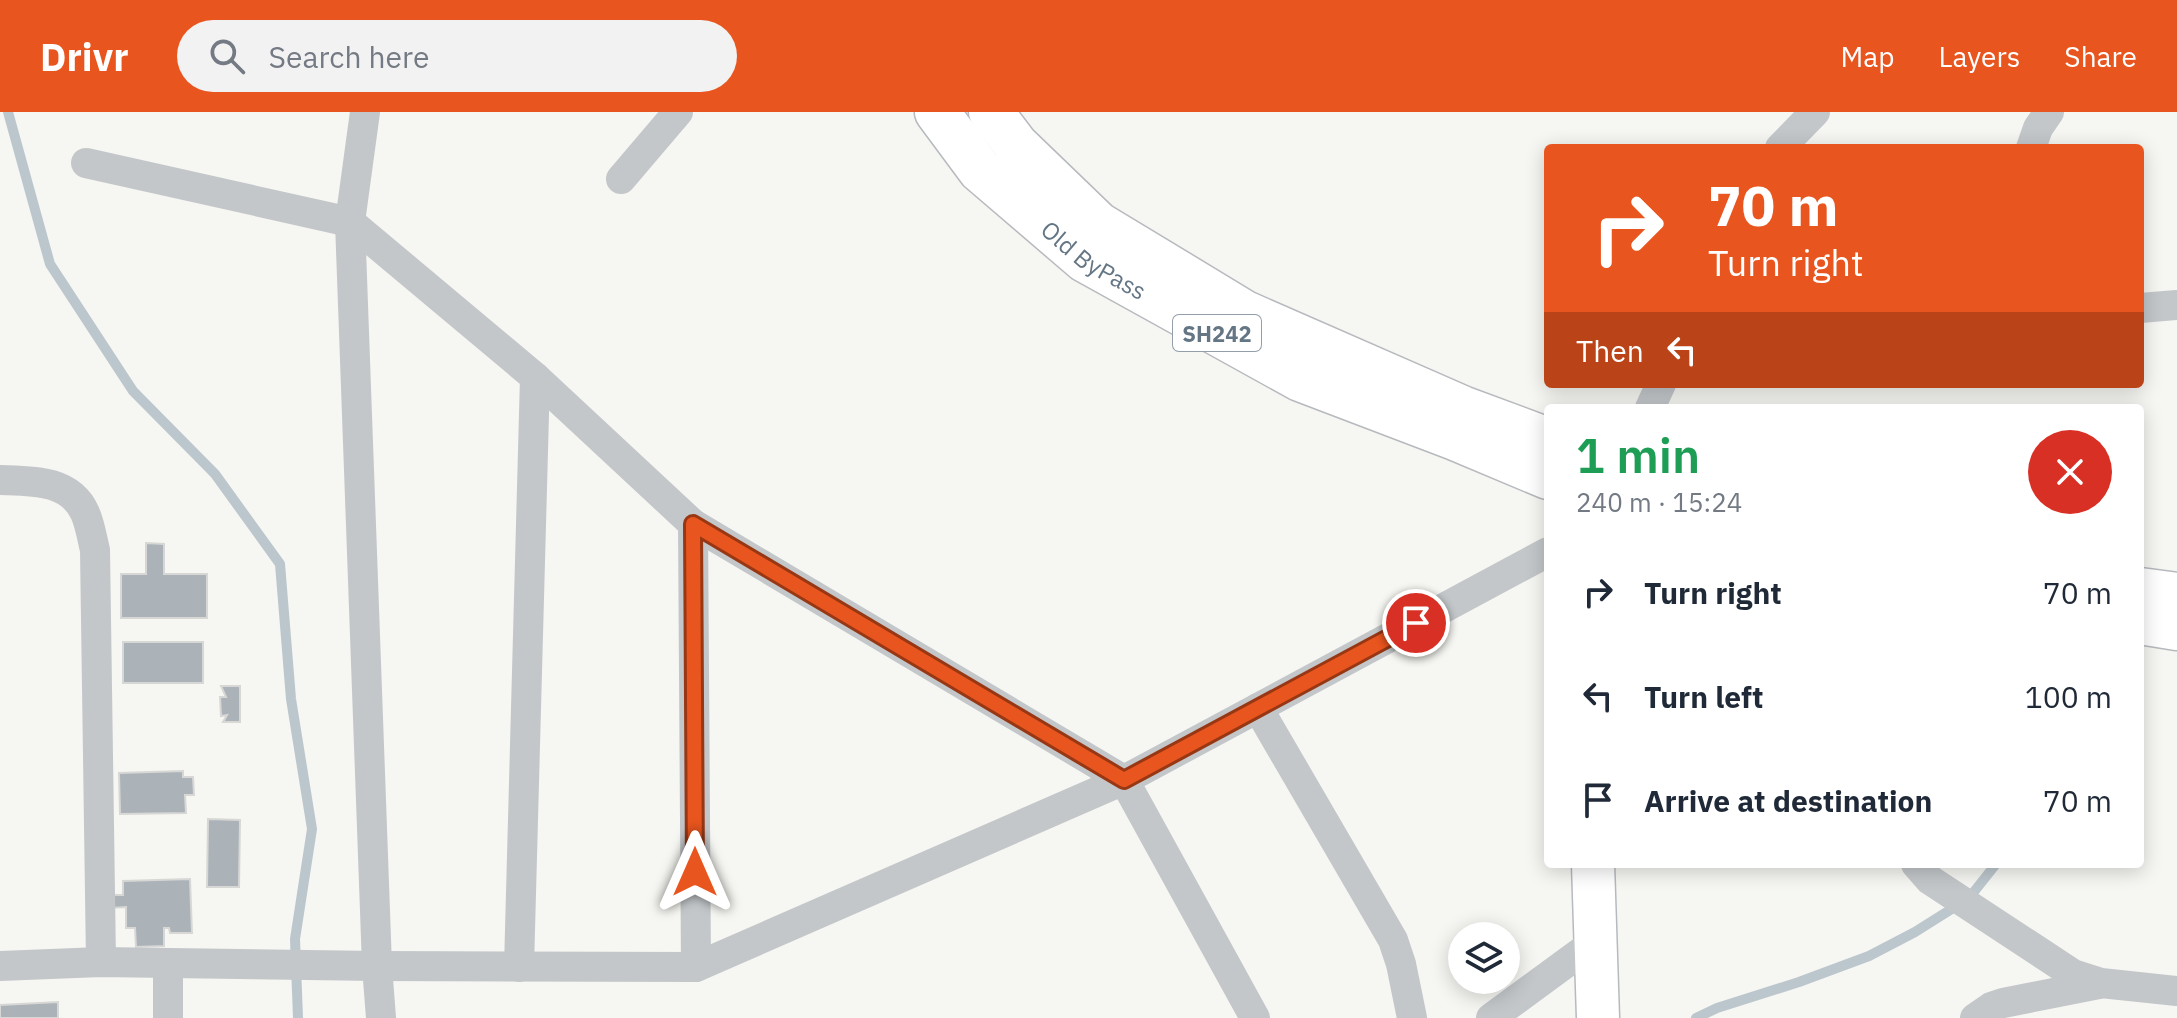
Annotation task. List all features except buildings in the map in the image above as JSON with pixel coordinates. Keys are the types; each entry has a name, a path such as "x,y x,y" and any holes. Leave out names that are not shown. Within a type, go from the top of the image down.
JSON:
{"main road":[{"name":"Old ByPass","path":"937,112 980,170 1085,260 1300,379 1544,475"},
{"name":"Old ByPass","path":"991,112 1016,145 1098,224 1245,313 1462,408 1544,439"},
{"path":"2144,591 2177,595"},
{"path":"2144,623 2177,628"}],"street":[{"path":"365,112 350,222 381,1018"},
{"path":"621,179 678,112"},
{"path":"1784,144 1815,112"},
{"path":"2032,144 2049,112"},
{"path":"86,163 350,222 535,377 693,524 1124,780 1255,1018"},
{"path":"2144,308 2177,305"},
{"path":"519,967 535,377"},
{"path":"0,480 43,482 69,491 85,511 95,550 101,962"},
{"path":"693,524 696,967"},
{"path":"0,966 101,962 696,967 1124,780 1544,554"},
{"path":"1258,708 1393,940 1412,1018"},
{"path":"1593,868 1598,1002"},
{"path":"1920,868 1930,880 2073,974 2101,983 2177,991"},
{"path":"1491,1018 1596,941"},
{"path":"168,963 168,1018"},
{"path":"1975,1018 2003,1003 2101,983"}],"waterway":[{"path":"8,112 50,264 133,391 215,474 280,564 291,699 312,829 295,939 298,1018"},
{"path":"1696,1018 1869,956 1969,898 1993,868"}],"route":[{"path":"695,872 693,524 1124,780 1416,623"}]}
